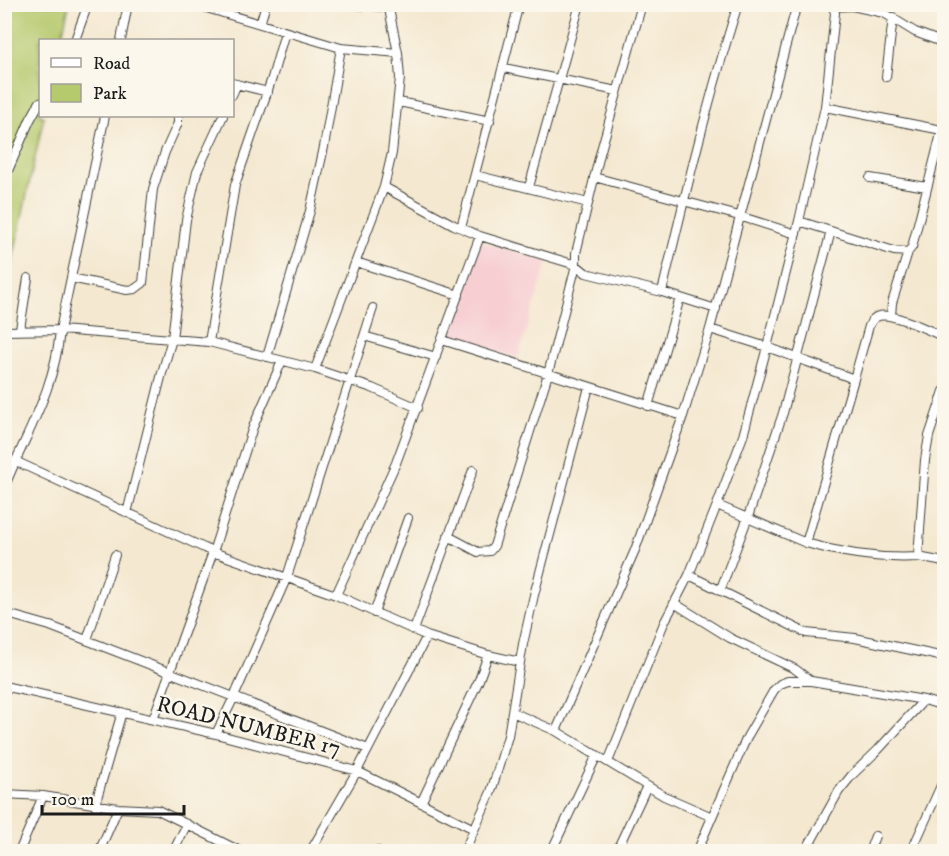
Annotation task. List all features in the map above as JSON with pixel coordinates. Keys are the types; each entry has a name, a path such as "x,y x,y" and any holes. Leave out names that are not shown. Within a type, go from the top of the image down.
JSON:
{"street":[{"path":"75,39 88,4"},
{"path":"121,39 128,4"},
{"path":"193,4 341,48 398,53"},
{"path":"260,24 266,4"},
{"path":"315,369 384,187 399,102 398,53 388,5 339,4"},
{"path":"461,228 519,4"},
{"path":"529,187 580,4"},
{"path":"448,536 478,552 490,551 494,546 548,374 576,265 576,253 594,177 642,4"},
{"path":"662,292 718,67 738,4"},
{"path":"556,731 635,550 682,416 716,309 797,4"},
{"path":"608,762 664,623 689,575 743,436 800,221 825,107 835,14 833,6 852,6 884,13 915,32 945,43"},
{"path":"886,77 893,17"},
{"path":"209,342 235,185 268,92 285,32"},
{"path":"267,357 310,211 341,48"},
{"path":"504,68 617,92"},
{"path":"235,84 268,92"},
{"path":"399,102 490,121"},
{"path":"4,180 39,104"},
{"path":"825,107 943,130 912,247 908,252 892,303 891,316"},
{"path":"4,488 50,387 105,117"},
{"path":"71,278 127,290 140,287 143,283 153,189 165,152 178,123 178,117"},
{"path":"127,513 172,339 186,220 197,172 223,117"},
{"path":"475,175 588,203"},
{"path":"594,177 796,234"},
{"path":"870,178 927,187"},
{"path":"384,187 480,236 576,265 586,273 662,292 716,309"},
{"path":"800,221 894,251 908,252"},
{"path":"720,591 748,518 783,413 831,231"},
{"path":"336,595 396,463 480,236"},
{"path":"356,262 459,295"},
{"path":"20,329 28,278"},
{"path":"648,406 680,298"},
{"path":"216,734 287,577 373,308"},
{"path":"806,543 872,320 877,316 891,316 945,337"},
{"path":"4,331 60,330 209,342 350,380 418,408"},
{"path":"710,330 766,347 854,379"},
{"path":"364,336 436,357"},
{"path":"442,340 682,416"},
{"path":"153,719 213,552 253,428 282,361"},
{"path":"464,852 491,792 508,736 534,595 589,387"},
{"path":"918,557 925,460 929,436 945,391"},
{"path":"15,461 213,552 336,595 427,636 488,655 520,662"},
{"path":"414,630 473,470"},
{"path":"717,505 806,543 833,551 870,557 918,557 945,562"},
{"path":"374,613 408,518"},
{"path":"87,640 115,555"},
{"path":"689,575 806,633 855,638 945,657"},
{"path":"674,603 730,638 795,669 811,681"},
{"path":"4,613 50,626 368,749"},
{"path":"310,852 357,771 427,636"},
{"path":"421,803 479,680 488,655"},
{"path":"697,852 747,737 774,690 780,684 788,681 811,681 942,705 945,682"},
{"name":"ROAD NUMBER 17","path":"4,686 216,734 357,771 474,829"},
{"path":"805,852 839,791 924,700"},
{"path":"95,804 122,712"},
{"path":"512,712 556,731 664,796 712,818"},
{"path":"551,852 597,755"},
{"path":"911,852 945,780"},
{"path":"616,852 647,786"},
{"path":"4,794 43,796 118,808 158,810 242,852"},
{"path":"19,852 43,796"},
{"path":"99,852 118,808"},
{"path":"173,852 187,824"},
{"path":"869,852 875,836"}],"shaded area":[{"path":"480,241 548,261 518,358 449,337"}],"green space":[{"path":"5,5 69,5 61,39 39,39 39,117 44,117 7,286 5,285"}]}
